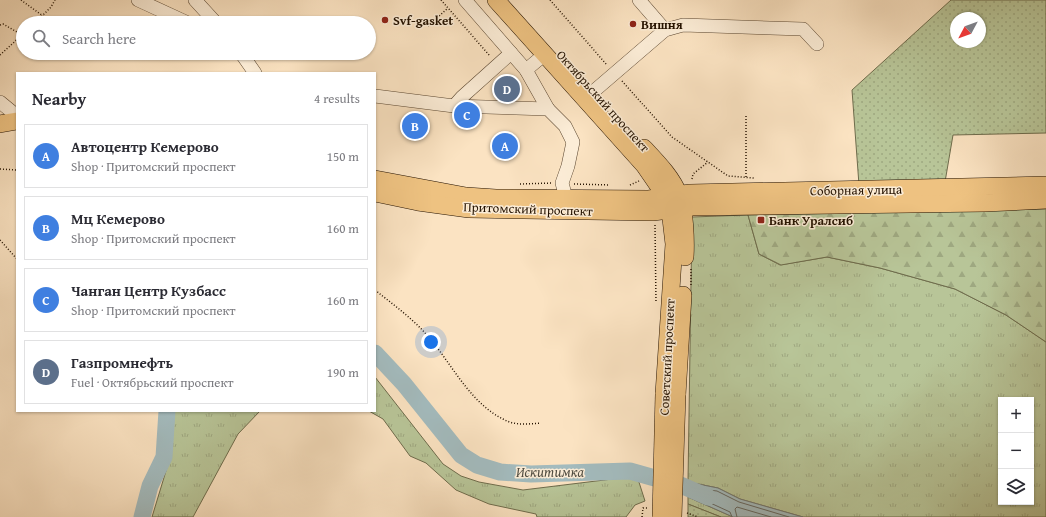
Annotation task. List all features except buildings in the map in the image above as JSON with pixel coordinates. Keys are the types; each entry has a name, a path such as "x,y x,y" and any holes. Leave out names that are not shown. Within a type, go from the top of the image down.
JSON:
{"main road":[{"name":"Октябрьский проспект","path":"496,0 644,165 674,203"},
{"name":"Октябрьский проспект","path":"512,0 665,172 674,203"},
{"path":"0,124 16,121"},
{"path":"0,135 16,132"},
{"name":"Притомский проспект","path":"376,179 412,187 477,197 564,191 649,199 674,203"},
{"name":"Соборная улица","path":"851,198 1046,185"},
{"name":"Притомский проспект","path":"376,193 418,202 469,209 653,212 674,203"},
{"name":"Соборная улица","path":"674,203 690,193 851,198 1046,200"},
{"name":"Советский проспект","path":"673,517 671,395 674,203"},
{"name":"Советский проспект","path":"661,517 671,395"}],"street":[{"path":"138,0 173,16"},
{"path":"195,0 210,16"},
{"path":"465,0 526,70 548,109 565,126 573,142 564,191"},
{"path":"639,0 665,30"},
{"path":"594,91 665,30 683,25 803,29 817,44"},
{"path":"454,106 462,96 511,53"},
{"path":"526,70 545,54"},
{"path":"246,60 254,72"},
{"path":"376,96 454,106 548,109"},
{"path":"0,102 16,115"}],"path":[{"path":"21,0 43,16 55,0"},
{"path":"441,0 494,60"},
{"path":"550,0 672,137 708,162"},
{"path":"428,26 448,8"},
{"path":"0,24 4,24 16,30"},
{"path":"0,55 16,40"},
{"path":"746,116 746,177"},
{"path":"0,169 16,170"},
{"path":"628,185 641,180"},
{"path":"519,184 564,191 613,185"},
{"path":"0,240 16,258"},
{"path":"376,291 413,321 431,340 474,396 488,408 503,420 517,424 541,423"},
{"path":"642,517 643,508"}],"green space":[{"path":"951,0 1046,0 1046,133 953,135 945,182 859,185 852,90"},
{"path":"1046,209 1046,342 1006,315 955,289 880,268 827,257 781,265 759,254 748,215"},
{"path":"748,215 759,254 780,265 827,257 880,268 955,289 1006,315 1046,342 1046,517 803,517 740,499 718,488 688,482 692,217"},
{"path":"376,378 443,464 461,476 479,482 523,490 637,476 645,501 635,505 626,517 537,517 536,514 489,504 456,490 426,463 410,456 383,419 371,412 376,412"},
{"path":"174,412 259,412 238,434 193,517 152,517 169,461"},
{"path":"688,497 733,517 721,517 688,504"},
{"path":"688,504 721,517 688,517"}],"water":[{"path":"688,482 718,488 740,499 803,517 733,517 688,497"}],"waterway":[{"name":"Искитимка","path":"376,354 404,384 461,455 477,465 500,472 531,474 630,471 683,486 708,497"},
{"name":"Искитимка","path":"142,517 150,486 164,457 167,412"}],"place":[{"name":"Svf-gasket","path":"385,20"},
{"name":"Вишня","path":"633,24"},
{"name":"Газпромнефть","path":"507,89"},
{"name":"Чанган Центр Кузбасс","path":"467,115"},
{"name":"Мц Кемерово","path":"415,126"},
{"name":"Автоцентр Кемерово","path":"505,146"},
{"name":"Банк Уралсиб","path":"761,220"}]}
